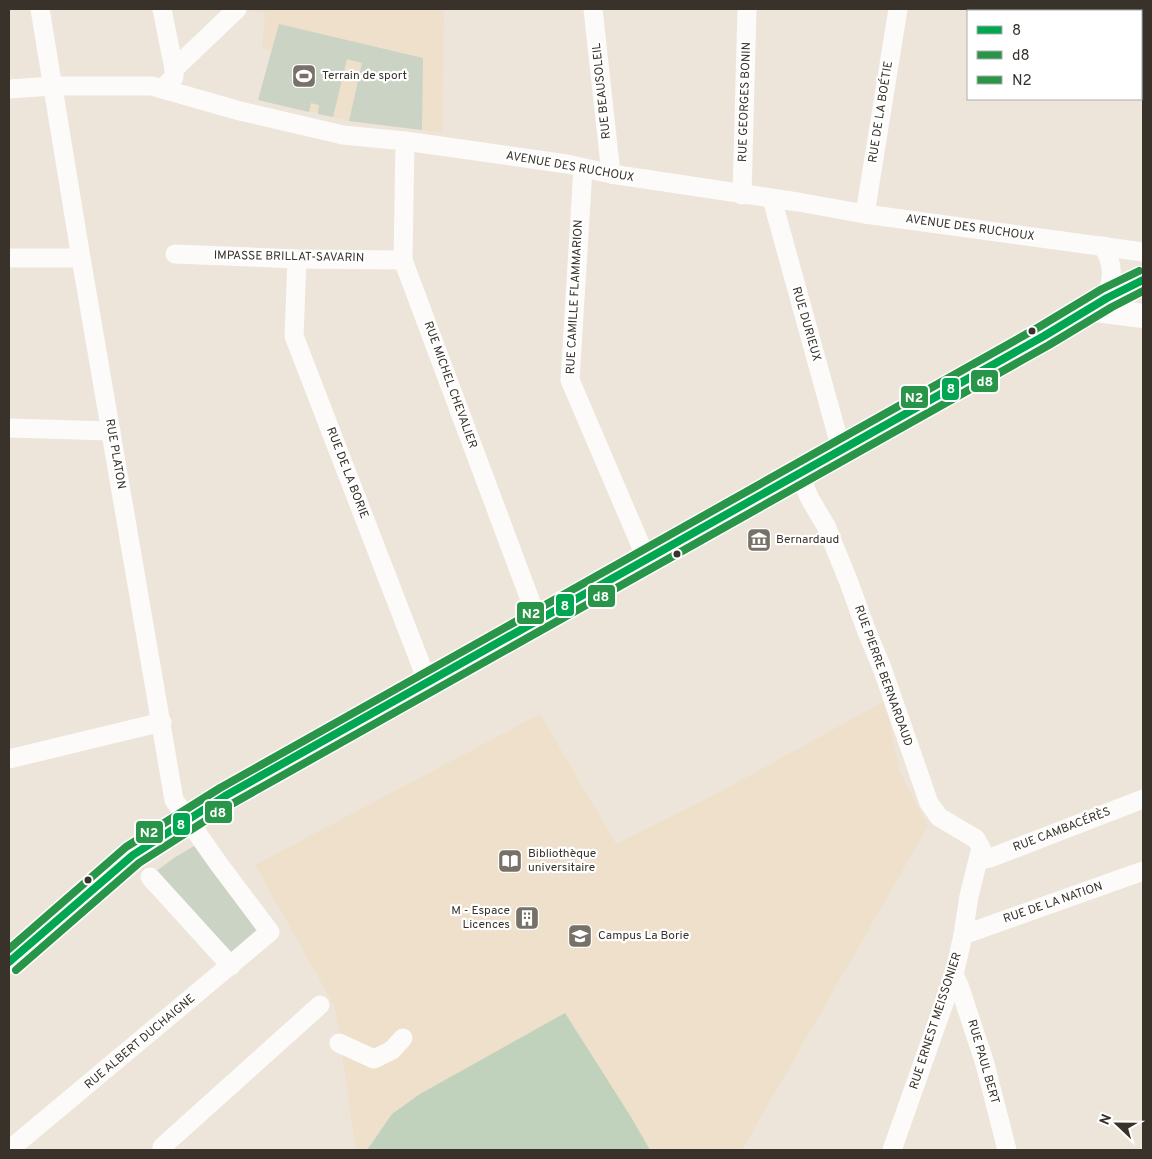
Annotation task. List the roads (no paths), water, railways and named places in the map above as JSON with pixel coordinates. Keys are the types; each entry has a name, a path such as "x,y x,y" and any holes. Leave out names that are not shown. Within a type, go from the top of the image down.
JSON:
{"street":[{"name":"RUE PLATON","path":"40,9 174,800 270,932"},
{"path":"162,9 174,69 174,77 163,88"},
{"path":"174,69 237,9"},
{"name":"RUE BEAUSOLEIL","path":"593,9 611,174"},
{"name":"RUE GEORGES BONIN","path":"742,195 747,9"},
{"name":"RUE DE LA BOÉTIE","path":"865,214 898,9"},
{"name":"AVENUE DES RUCHOUX","path":"9,89 52,86 152,86 240,111 343,136 405,142 567,164 611,174 865,214 1143,252"},
{"name":"RUE MICHEL CHEVALIER","path":"405,142 403,260 538,621"},
{"name":"RUE CAMILLE FLAMMARION","path":"583,168 570,380 647,560"},
{"name":"RUE DURIEUX","path":"772,199 841,448"},
{"path":"1098,304 1112,278 1112,267 1104,246"},
{"name":"IMPASSE BRILLAT-SAVARIN","path":"175,254 403,260"},
{"path":"9,258 81,258"},
{"name":"RUE DE LA BORIE","path":"298,258 294,336 428,683"},
{"path":"9,962 133,855 187,819 800,474 841,448 1143,280"},
{"path":"1098,304 1143,316"},
{"path":"9,428 111,430"},
{"name":"RUE PIERRE BERNARDAUD","path":"800,474 810,500 826,526 848,580 882,668 929,803 939,817 976,839 982,848 979,860"},
{"path":"9,758 162,722"},
{"name":"RUE CAMBACÉRÈS","path":"979,860 990,858 1143,799"},
{"name":"RUE ERNEST MEISSONIER","path":"892,1150 954,975 969,896 979,860"},
{"name":"RUE DE LA NATION","path":"963,935 1143,871"},
{"path":"150,877 231,966"},
{"name":"RUE ALBERT DUCHAIGNE","path":"9,1150 270,932"},
{"name":"RUE PAUL BERT","path":"954,975 985,1064 1007,1150"},
{"path":"162,1147 320,1005"},
{"path":"339,1043 374,1058 392,1050 403,1038"}],"place":[{"name":"Terrain de sport","path":"304,76"},
{"name":"Bernardaud","path":"759,540"},
{"name":"Bibliothèque universitaire","path":"510,861"},
{"name":"M - Espace Licences","path":"527,918"},
{"name":"Campus La Borie","path":"580,936"}]}
